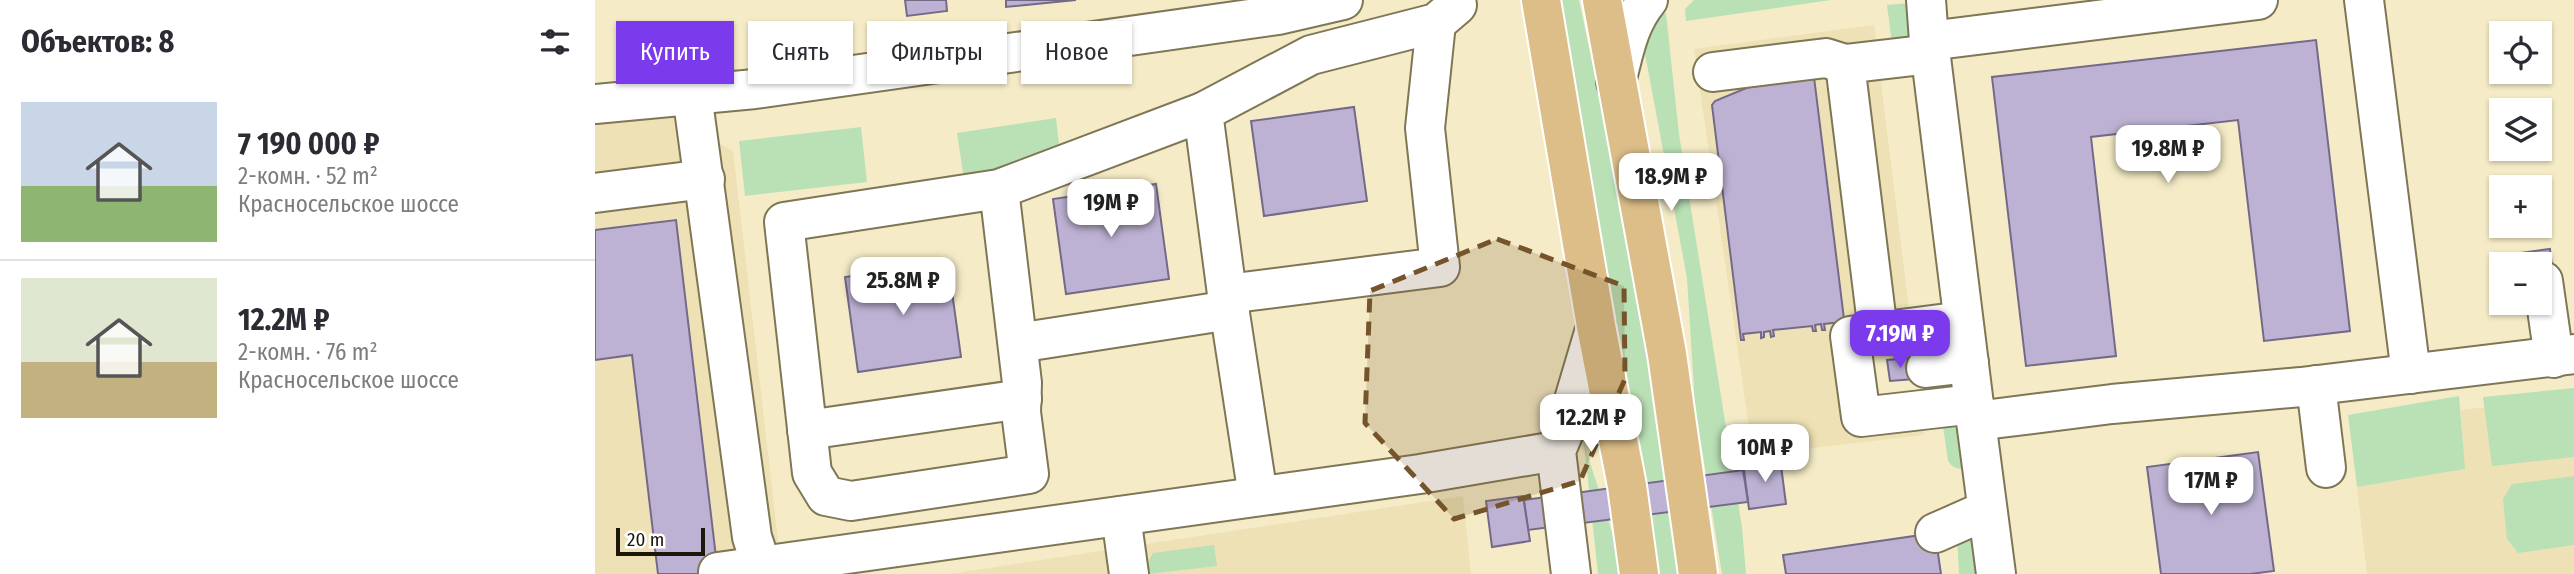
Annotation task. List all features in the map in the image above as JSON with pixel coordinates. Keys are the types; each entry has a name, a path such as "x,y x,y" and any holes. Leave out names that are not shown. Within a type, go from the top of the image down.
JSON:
{"main road":[{"path":"1541,0 1596,326 1627,486 1639,574"},
{"path":"1602,0 1667,354 1698,574"}],"street":[{"path":"595,104 755,89 1278,15 1343,0"},
{"path":"1616,82 1630,29 1648,0"},
{"path":"1926,0 1963,321 1996,574"},
{"path":"1713,72 1826,58 1845,65 1930,48 2258,0"},
{"path":"2364,0 2411,374"},
{"path":"999,189 1018,343 1021,412 1029,474 851,501 826,496 812,473 784,222 999,189 1203,112 1311,55 1446,14 1425,128 1440,267 1229,302 1018,343"},
{"path":"1845,65 1878,332"},
{"path":"692,94 752,537 763,571"},
{"path":"1203,112 1258,496"},
{"path":"595,193 705,179"},
{"path":"1963,321 1850,336 1861,417 2112,404 2315,385 2564,356 2552,313"},
{"path":"1571,574 1556,450 1566,427 1596,326"},
{"path":"1926,368 1969,363"},
{"path":"2315,385 2326,468"},
{"path":"807,430 1022,399"},
{"path":"718,572 763,571 1121,516 1420,474 1556,450"},
{"path":"1935,533 1987,510"},
{"path":"1121,516 1129,574"}],"highlighted area":[{"path":"1497,239 1624,286 1625,379 1580,481 1454,519 1365,423 1370,291"}],"shaded area":[{"path":"1874,25 1913,342 1860,348 1867,401 1920,395 1924,435 1753,455 1694,49"},
{"path":"663,111 733,151 782,574 595,574 595,117"},
{"path":"2574,397 2574,574 2367,574 2357,487 2464,469 2461,410"},
{"path":"1463,496 1471,574 949,574"}],"green space":[{"path":"1559,0 1579,0 1623,208 1642,319 1678,574 1654,574 1631,400"},
{"path":"1694,0 1831,0 1686,21 1685,9"},
{"path":"1909,3 1914,41 1892,44 1887,5"},
{"path":"1666,13 1679,134 1742,527 1746,574 1722,574 1695,406 1687,278 1645,54 1648,30"},
{"path":"1056,118 1060,154 965,186 957,133"},
{"path":"861,127 867,182 745,196 739,141"},
{"path":"2574,388 2574,457 2492,466 2483,397"},
{"path":"2459,396 2465,469 2357,487 2348,415"},
{"path":"1963,416 1964,469 1959,469 1948,461 1942,419"},
{"path":"1584,443 1619,555 1622,574 1598,574"},
{"path":"2574,476 2574,545 2518,553 2507,539 2503,499 2512,484"},
{"path":"1957,535 1975,537 1983,574 1959,574"},
{"path":"1214,545 1217,566 1148,574 1147,564 1153,553"}],"building":[{"path":"905,0 946,0 947,11 907,16"},
{"path":"1006,0 1076,0 1006,7"},
{"path":"2316,40 2350,331 2264,341 2238,120 2091,137 2116,356 2026,366 1992,77"},
{"path":"1812,61 1845,327 1842,322 1824,324 1825,330 1822,330 1821,324 1815,325 1816,331 1813,331 1812,326 1773,330 1774,336 1771,337 1770,331 1764,332 1764,337 1761,338 1761,332 1743,334 1744,340 1741,340 1712,105 1715,101"},
{"path":"1354,107 1367,201 1264,216 1251,121"},
{"path":"1156,184 1169,279 1066,294 1053,199"},
{"path":"676,220 718,574 658,574 632,355 595,360 595,230"},
{"path":"2550,249 2550,252 2528,252"},
{"path":"948,263 961,357 858,372 845,277"},
{"path":"1911,358 1914,379 1890,381 1887,360"},
{"path":"2258,452 2274,571 2250,574 2161,574 2147,467"},
{"path":"1780,458 1786,504 1749,509 1743,463"},
{"path":"1743,470 1748,502 1528,530 1524,500"},
{"path":"1523,496 1530,541 1492,547 1486,501"},
{"path":"1935,533 1941,574 1786,574 1783,555"}]}
